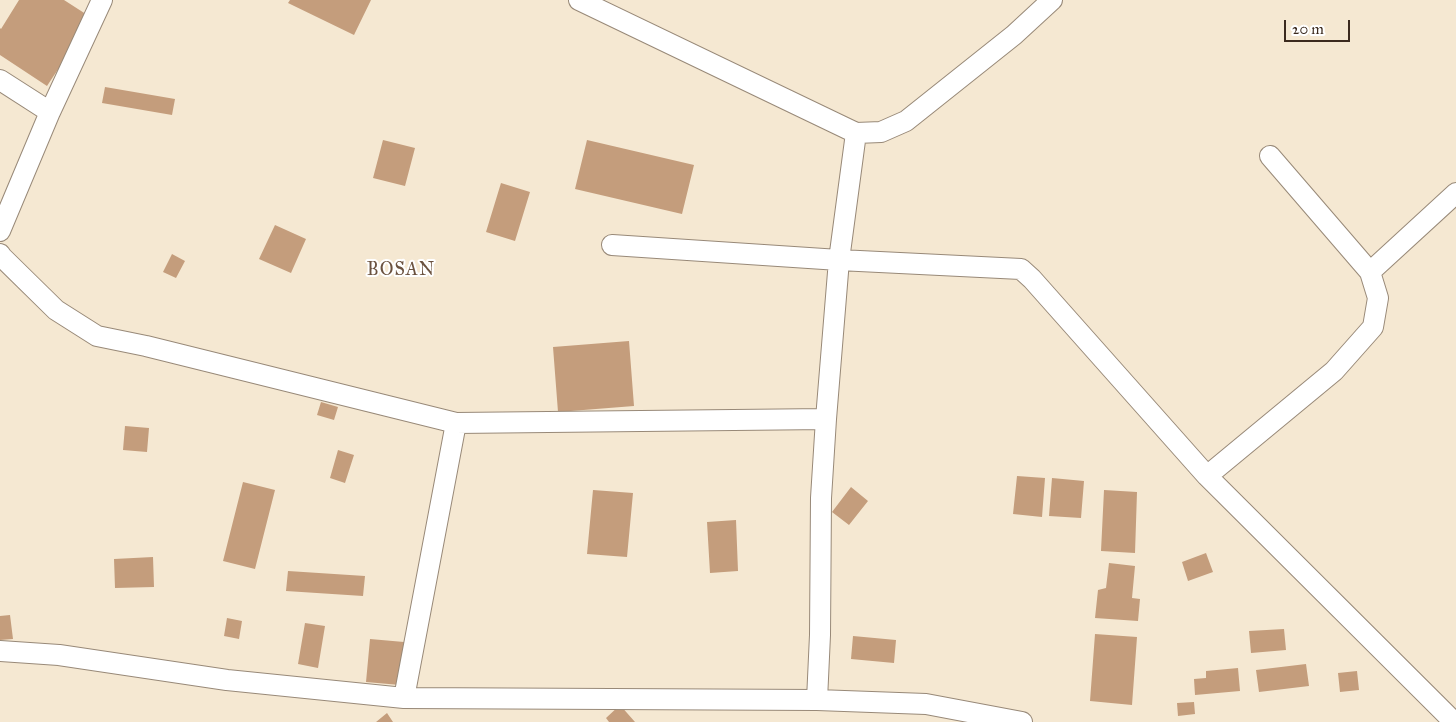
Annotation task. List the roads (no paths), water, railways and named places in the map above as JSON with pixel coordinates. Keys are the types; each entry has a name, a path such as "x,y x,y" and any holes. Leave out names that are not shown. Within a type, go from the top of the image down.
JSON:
{"street":[{"path":"0,230 50,112 102,0"},
{"path":"579,0 856,133 881,132 906,121 1014,34 1052,0"},
{"path":"0,80 50,112"},
{"path":"818,700 821,498 826,419 839,260 856,133"},
{"path":"1208,476 1334,370 1373,327 1378,298 1370,272 1270,156"},
{"path":"1370,272 1456,193"},
{"path":"612,245 839,260 1021,269 1208,476 1454,722"},
{"path":"0,254 56,310 97,336 146,346 456,423 826,419"},
{"path":"404,698 456,423"},
{"path":"0,651 59,655 227,680 404,698 818,700 926,704 1022,722"}],"district":[{"name":"BOSAN","path":"401,271"}]}
